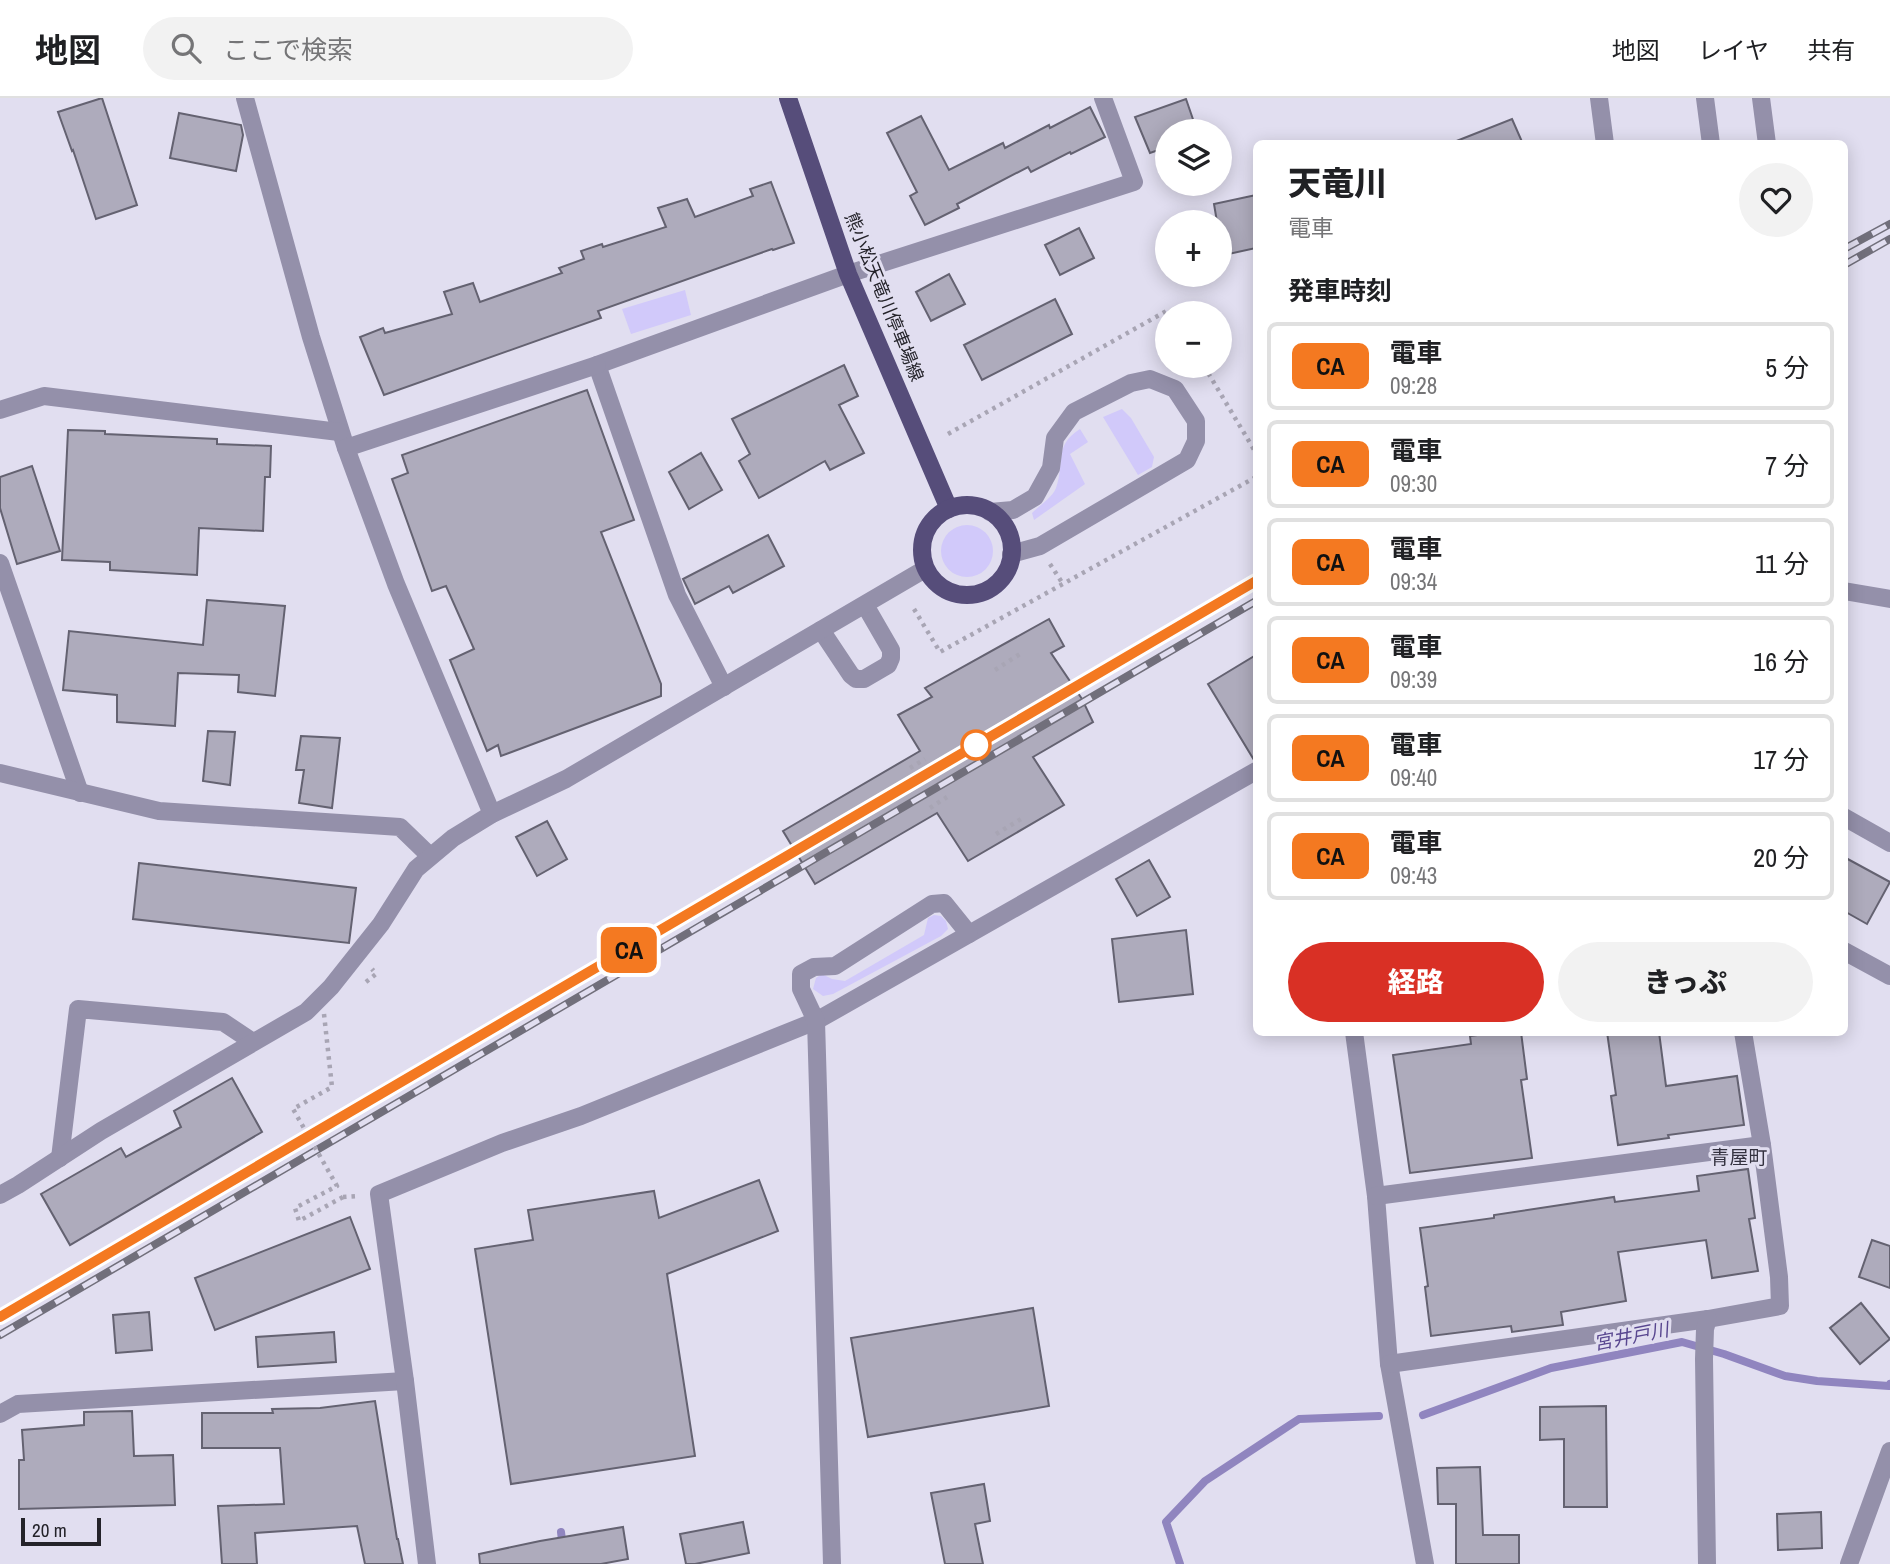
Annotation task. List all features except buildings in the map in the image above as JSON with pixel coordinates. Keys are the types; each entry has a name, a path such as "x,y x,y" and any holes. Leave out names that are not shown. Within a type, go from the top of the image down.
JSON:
{"main road":[{"name":"熊小松天竜川停車場線","path":"788,98 849,274 949,509"},
{"path":"962,505 977,506 1001,521 1008,532 1012,546 1006,573 997,584 985,592 971,596 957,595 944,590 933,581 925,569 922,541 928,527 949,509 962,505"}],"street":[{"path":"245,98 311,337 343,440 396,584 492,814"},
{"path":"0,410 44,396 343,440 597,365 849,274 1134,182 1103,98"},
{"path":"1599,98 1604,140"},
{"path":"1705,98 1710,140"},
{"path":"1761,98 1767,140"},
{"path":"597,365 677,595 724,687"},
{"path":"990,512 1013,510 1035,497 1051,468 1055,438 1074,412 1131,383 1150,379 1175,389 1196,421 1196,441 1187,460 1040,546 1011,554"},
{"path":"0,563 80,793"},
{"path":"0,1195 9,1184 60,1158 101,1131 306,1012 331,987 381,924 416,869 453,838 492,814 566,779 925,569"},
{"path":"1848,592 1890,598"},
{"path":"821,630 851,676 864,679 888,665 891,658 891,650 864,605"},
{"path":"428,1564 379,1194 502,1143 581,1116 816,1021 1253,773"},
{"path":"0,774 159,811 400,827 430,856"},
{"path":"1848,819 1890,844"},
{"path":"832,1564 816,1021 801,989 801,974 814,967 835,966 932,904 944,903 969,934"},
{"path":"1848,953 1888,969"},
{"path":"60,1158 78,1009 223,1023 253,1042"},
{"path":"1355,1036 1376,1196 1389,1364 1425,1564"},
{"path":"1389,1364 1707,1324 1780,1306 1779,1277 1762,1145 1744,1036"},
{"path":"1376,1196 1762,1145"},
{"path":"1707,1324 1704,1359 1707,1564"},
{"path":"0,1414 18,1404 405,1381"},
{"path":"1849,1564 1890,1451"}],"path":[{"path":"948,435 1155,318"},
{"path":"1211,378 1253,448"},
{"path":"914,609 940,652 1253,479"},
{"path":"1048,560 1063,584"},
{"path":"995,670 1020,654"},
{"path":"910,768 925,759"},
{"path":"930,808 947,797"},
{"path":"996,834 1021,818"},
{"path":"324,1014 332,1087 293,1109 337,1186 295,1208 299,1221 343,1197"}],"shaded area":[{"path":"685,290 691,315 631,334 622,309"},
{"path":"1122,409 1131,418 1154,457 1152,467 1138,475 1103,417"},
{"path":"1080,429 1088,442 1070,454 1085,484 1034,520 1032,513 1056,488 1066,442"},
{"path":"967,525 986,532 993,551 986,570 967,577 948,570 941,551 948,532"},
{"path":"941,916 946,921 948,929 941,936 833,994 823,996 813,989 816,978 822,974 845,981 924,935 928,918"}],"waterway":[{"name":"宮井戸川","path":"1423,1415 1551,1368 1682,1342 1785,1376 1817,1381 1890,1384"},
{"name":"宮井戸川","path":"1180,1564 1166,1522 1205,1481 1299,1419 1379,1416"},
{"name":"宮井戸川","path":"561,1532 565,1564"}],"railway":[{"path":"1848,247 1890,224"},
{"path":"1848,263 1890,239"},
{"path":"0,1317 1253,583"},
{"path":"0,1335 1253,603"}],"train":[{"name":"CA","path":"0,1317 1253,583"}],"district":[{"name":"青屋町","path":"1739,1157"}]}
